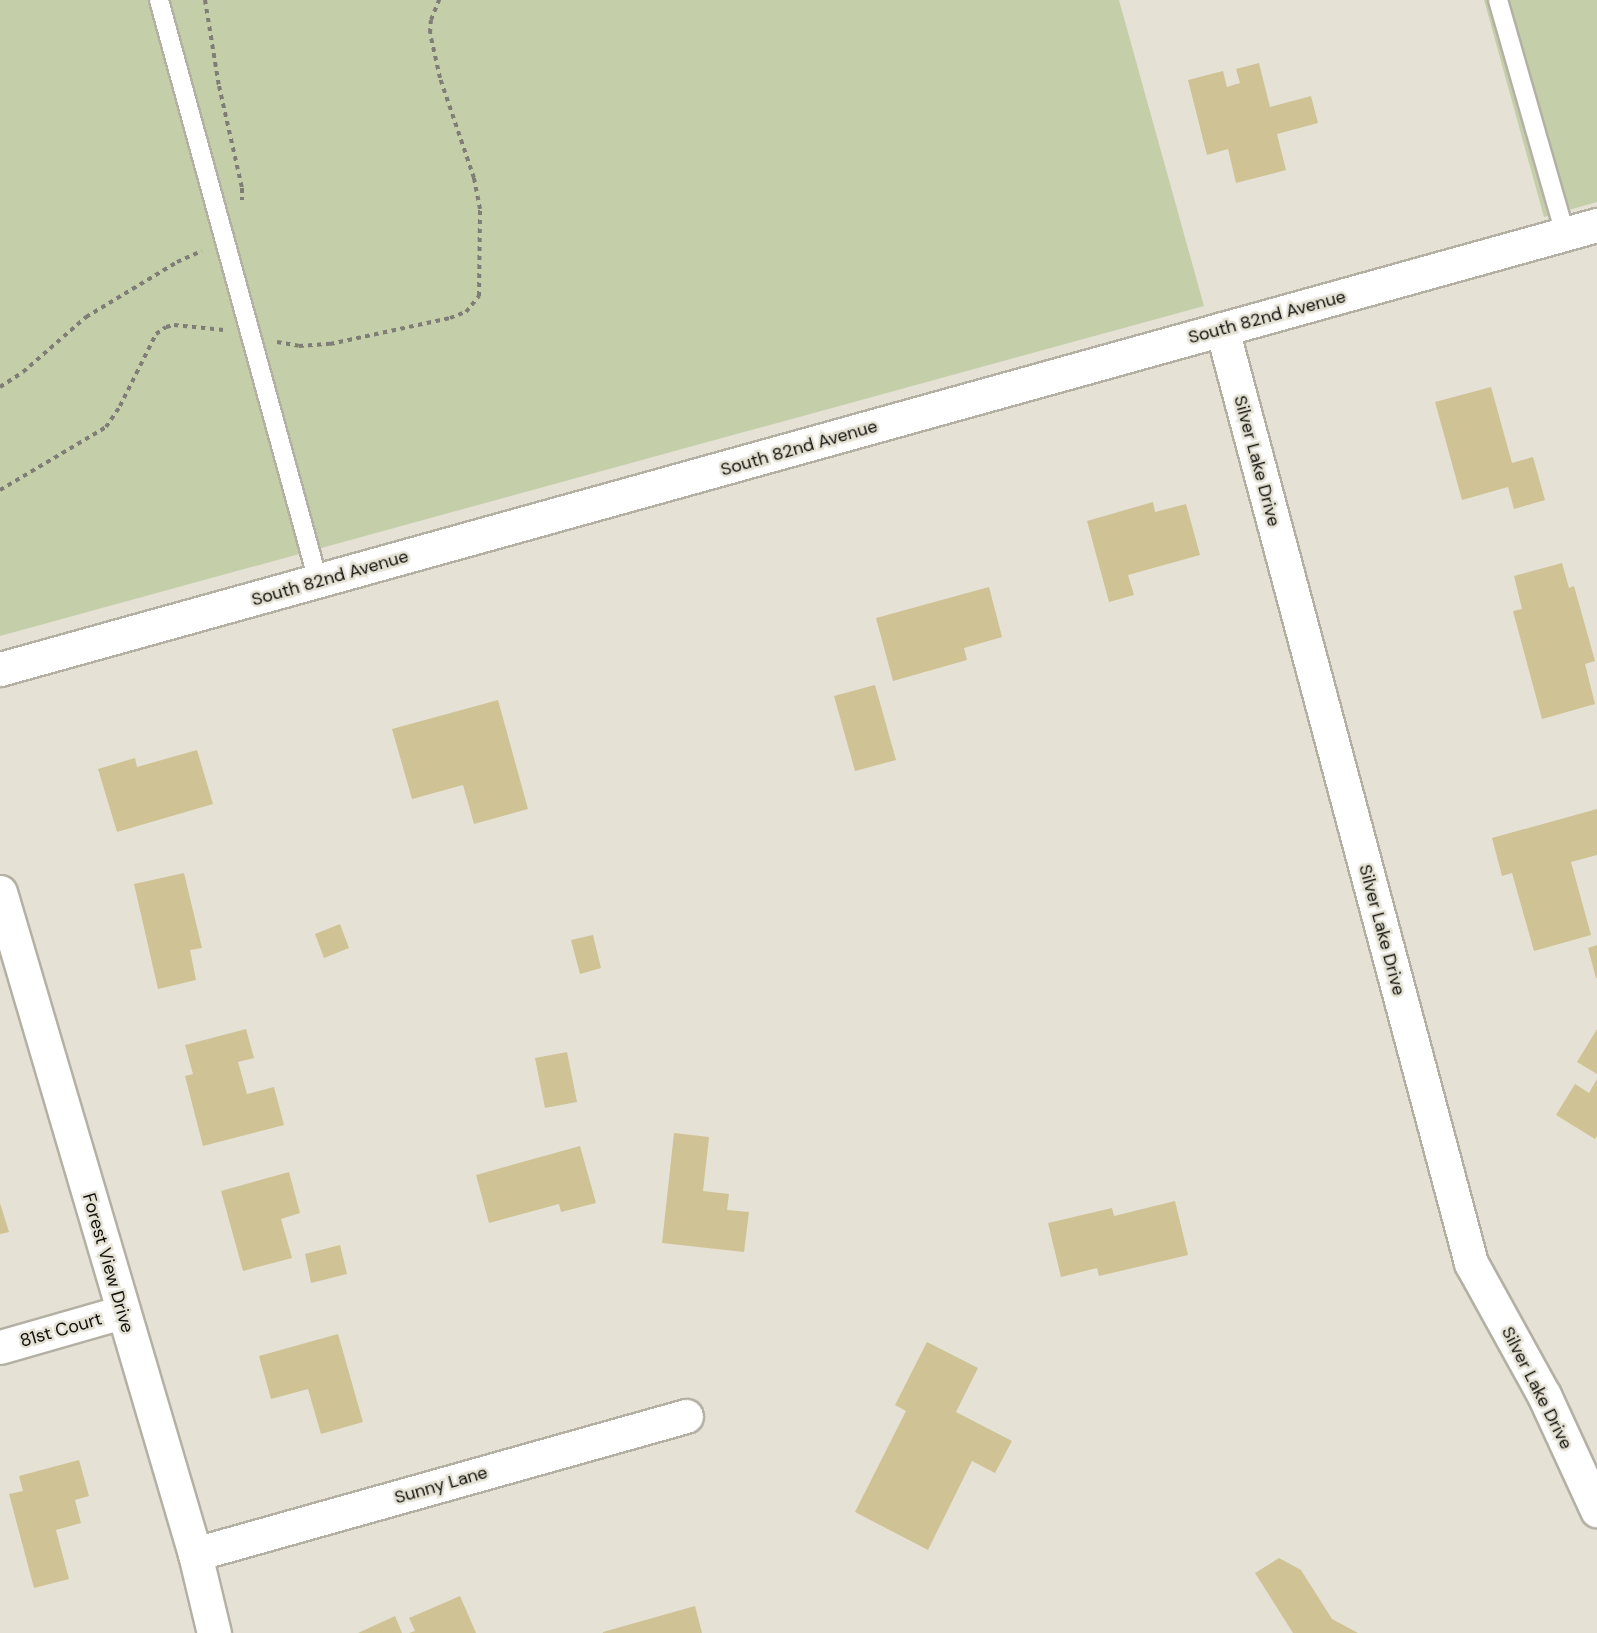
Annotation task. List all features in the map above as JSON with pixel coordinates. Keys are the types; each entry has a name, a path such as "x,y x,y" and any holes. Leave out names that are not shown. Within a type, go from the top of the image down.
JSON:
{"street":[{"name":"South 82nd Avenue","path":"0,669 1597,225"},
{"name":"Silver Lake Drive","path":"1222,329 1471,1263 1544,1395 1597,1510"},
{"name":"Forest View Drive","path":"0,892 195,1554 214,1633"},
{"name":"81st Court","path":"0,1347 122,1312"},
{"name":"Sunny Lane","path":"195,1554 686,1416"}],"lane":[{"path":"159,0 318,581"},
{"path":"1498,0 1565,234"}],"path":[{"path":"0,387 23,372 86,317 177,262 212,248 238,226 242,188 219,86 205,0"},
{"path":"0,490 106,427 120,406 156,334 166,327 174,324 251,334 299,346 330,344 450,318 465,312 479,296 480,209 476,188 440,78 430,33 430,20 439,0"}],"green space":[{"path":"0,0 1119,0 1204,306 0,636"},
{"path":"1484,0 1597,0 1597,202 1544,217"}],"building":[{"path":"1259,63 1270,107 1311,96 1318,123 1277,134 1286,170 1236,183 1228,149 1207,155 1188,80 1223,71 1227,87 1240,83 1236,69"},
{"path":"1491,387 1512,463 1533,457 1545,500 1514,509 1508,487 1462,500 1435,402"},
{"path":"1153,502 1155,512 1186,504 1200,555 1128,575 1134,595 1109,602 1087,521"},
{"path":"1562,563 1569,588 1574,586 1595,661 1585,664 1595,704 1542,719 1513,611 1522,609 1514,576"},
{"path":"989,587 1002,637 964,648 967,660 893,681 876,618"},
{"path":"875,685 896,760 855,771 834,696"},
{"path":"498,700 528,809 474,824 463,785 412,799 392,729"},
{"path":"197,750 213,804 117,832 98,769 135,758 137,767"},
{"path":"1597,809 1597,855 1571,862 1591,935 1534,951 1512,873 1502,876 1492,838"},
{"path":"184,873 202,948 190,950 196,980 158,989 134,884"},
{"path":"340,924 349,948 324,958 315,934"},
{"path":"593,935 601,968 580,974 571,940"},
{"path":"1597,945 1597,978 1596,978 1588,948"},
{"path":"246,1029 254,1058 238,1062 247,1094 274,1087 284,1125 203,1146 185,1076 193,1074 185,1045"},
{"path":"1597,1029 1597,1074 1577,1062"},
{"path":"567,1052 577,1102 545,1108 535,1058"},
{"path":"1597,1079 1597,1136 1595,1139 1556,1115 1575,1084 1589,1093"},
{"path":"674,1133 709,1137 703,1191 729,1194 727,1210 749,1212 744,1252 662,1243"},
{"path":"580,1146 596,1203 561,1212 559,1204 489,1223 476,1175"},
{"path":"289,1172 300,1213 281,1219 292,1258 243,1271 221,1191"},
{"path":"1175,1201 1188,1255 1099,1276 1097,1268 1061,1277 1048,1223 1112,1208 1114,1216"},
{"path":"0,1203 9,1232 0,1234"},
{"path":"340,1245 347,1274 311,1283 305,1254"},
{"path":"338,1334 363,1422 321,1434 308,1389 271,1399 259,1356"},
{"path":"927,1342 978,1368 956,1412 1012,1441 995,1473 972,1461 928,1550 855,1512 906,1411 895,1405"},
{"path":"79,1460 89,1496 75,1500 81,1523 56,1530 69,1579 34,1588 9,1494 23,1491 19,1476"},
{"path":"1279,1558 1301,1570 1332,1619 1358,1633 1293,1633 1255,1573"},
{"path":"460,1596 476,1633 409,1633 415,1631 409,1618"},
{"path":"695,1606 702,1633 603,1633 603,1632"},
{"path":"395,1616 402,1633 358,1633"}]}
